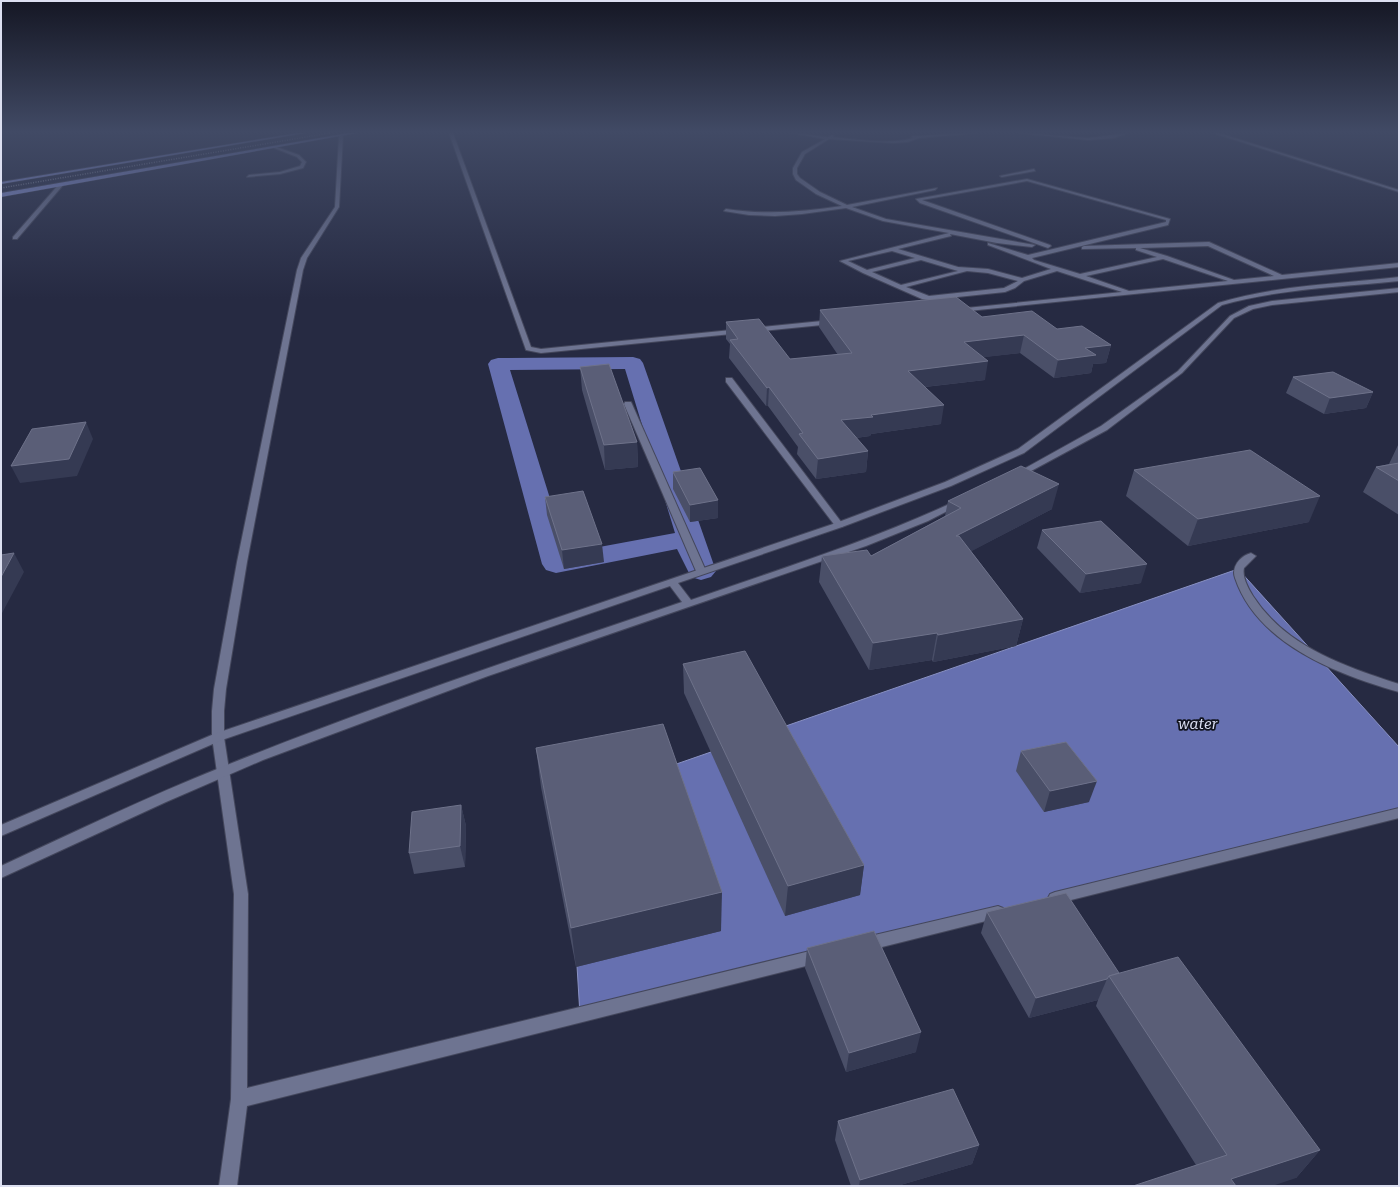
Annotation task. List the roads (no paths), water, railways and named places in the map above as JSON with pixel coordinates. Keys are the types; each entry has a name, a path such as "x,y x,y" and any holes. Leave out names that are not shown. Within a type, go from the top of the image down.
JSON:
{"highway":[{"path":"1,195 38,188"}],"street":[{"path":"15,238 58,188"},
{"path":"228,1186 239,1098 240,894 224,771 218,737 220,689 240,569 300,270 304,258 337,207 338,188"},
{"path":"471,188 528,349 541,351 836,322"},
{"path":"811,188 846,206 885,220 980,238 1066,247 1212,244 1281,277"},
{"path":"726,210 752,214 778,215 846,206 938,188"},
{"path":"979,188 918,199 922,202 1048,246"},
{"path":"1028,257 1166,224 1169,220 1063,188"},
{"path":"954,234 890,248 843,261 922,297 935,298 1005,290 1013,287 1022,280 1057,269"},
{"path":"980,238 992,245 1028,257 1032,261 1130,292"},
{"path":"1130,246 1167,257 1196,269 1237,282"},
{"path":"890,248 968,270 988,271 1022,280"},
{"path":"1080,276 1167,257"},
{"path":"865,272 923,258"},
{"path":"954,310 1399,265"},
{"path":"900,287 968,270"},
{"path":"1,831 218,737 671,581 839,525 948,484 1021,451 1220,304 1227,301 1277,292 1399,279"},
{"path":"1008,480 1104,428 1180,372 1232,317 1240,311 1265,305 1399,290"},
{"path":"729,380 839,525"},
{"path":"628,404 701,571"},
{"path":"1,872 169,794 361,718 863,544 925,520 966,500"},
{"path":"1251,556 1241,563 1238,569 1238,576 1248,596 1260,612 1286,638 1328,663 1399,688"},
{"path":"671,581 689,604"},
{"path":"1044,900 1399,813"},
{"path":"851,948 1013,908"},
{"path":"239,1098 835,952"}],"water":[{"name":"water","path":"1238,569 1399,747 1399,813 580,1015 567,802"}],"waterway":[{"path":"633,363 701,571 687,539 556,564 498,364 633,363"}]}
